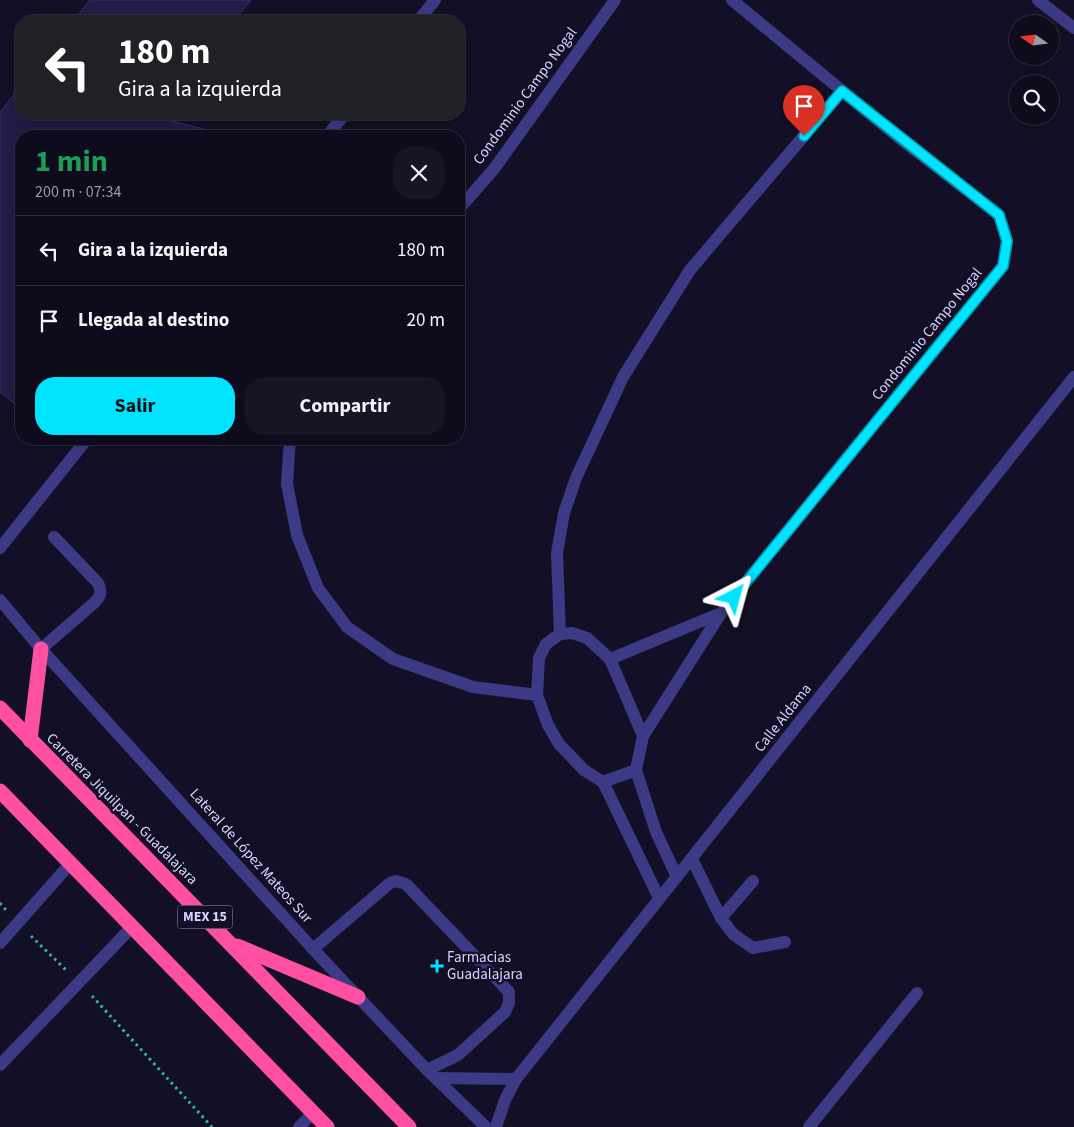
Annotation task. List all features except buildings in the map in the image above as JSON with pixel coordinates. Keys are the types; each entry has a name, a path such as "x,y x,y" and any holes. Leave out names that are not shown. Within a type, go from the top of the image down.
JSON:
{"highway":[{"path":"30,740 41,649"},
{"name":"Carretera Jiquilpan - Guadalajara","path":"0,708 409,1127"},
{"path":"0,791 327,1127"},
{"path":"230,943 358,996"}],"street":[{"path":"423,15 435,0"},
{"name":"Condominio Campo Nogal","path":"465,202 494,169 615,0"},
{"name":"Condominio Campo Nogal","path":"636,770 644,736 722,612 1003,266 1007,241 999,215 842,91 732,0"},
{"path":"1038,0 1074,28"},
{"path":"560,634 557,553 564,513 576,478 623,378 690,270 842,91"},
{"path":"332,130 340,120"},
{"name":"Calle Aldama","path":"496,1127 505,1100 516,1078 1074,377"},
{"path":"0,548 82,445"},
{"path":"290,445 287,484 297,535 318,588 347,628 393,659 473,686 536,695"},
{"path":"41,649 94,603 99,597 101,590 98,583 54,537"},
{"name":"Lateral de López Mateos Sur","path":"0,600 41,649 313,949 432,1074 486,1127"},
{"name":"Condominio Campo Nogal","path":"610,659 722,612"},
{"path":"644,736 610,659 586,638 572,632 560,634 546,644 539,658 536,695 548,725 559,744 584,770 602,782 659,898"},
{"path":"602,782 636,770 656,832 677,877"},
{"path":"692,859 721,918 732,934 753,948 785,942"},
{"path":"0,943 70,864"},
{"path":"313,949 390,883 396,881 406,884 509,992 509,1003 505,1012 458,1055 432,1074"},
{"path":"721,918 753,882"},
{"path":"0,1065 132,927"},
{"path":"808,1127 917,992"},
{"path":"432,1074 516,1078"},
{"path":"299,1127 313,1113"}],"path":[{"path":"0,903 80,983 212,1127"}],"place":[{"name":"Farmacias Guadalajara","path":"437,966"}],"route":[{"path":"734,597 1003,266 1007,241 999,215 842,91 804,136"}]}
